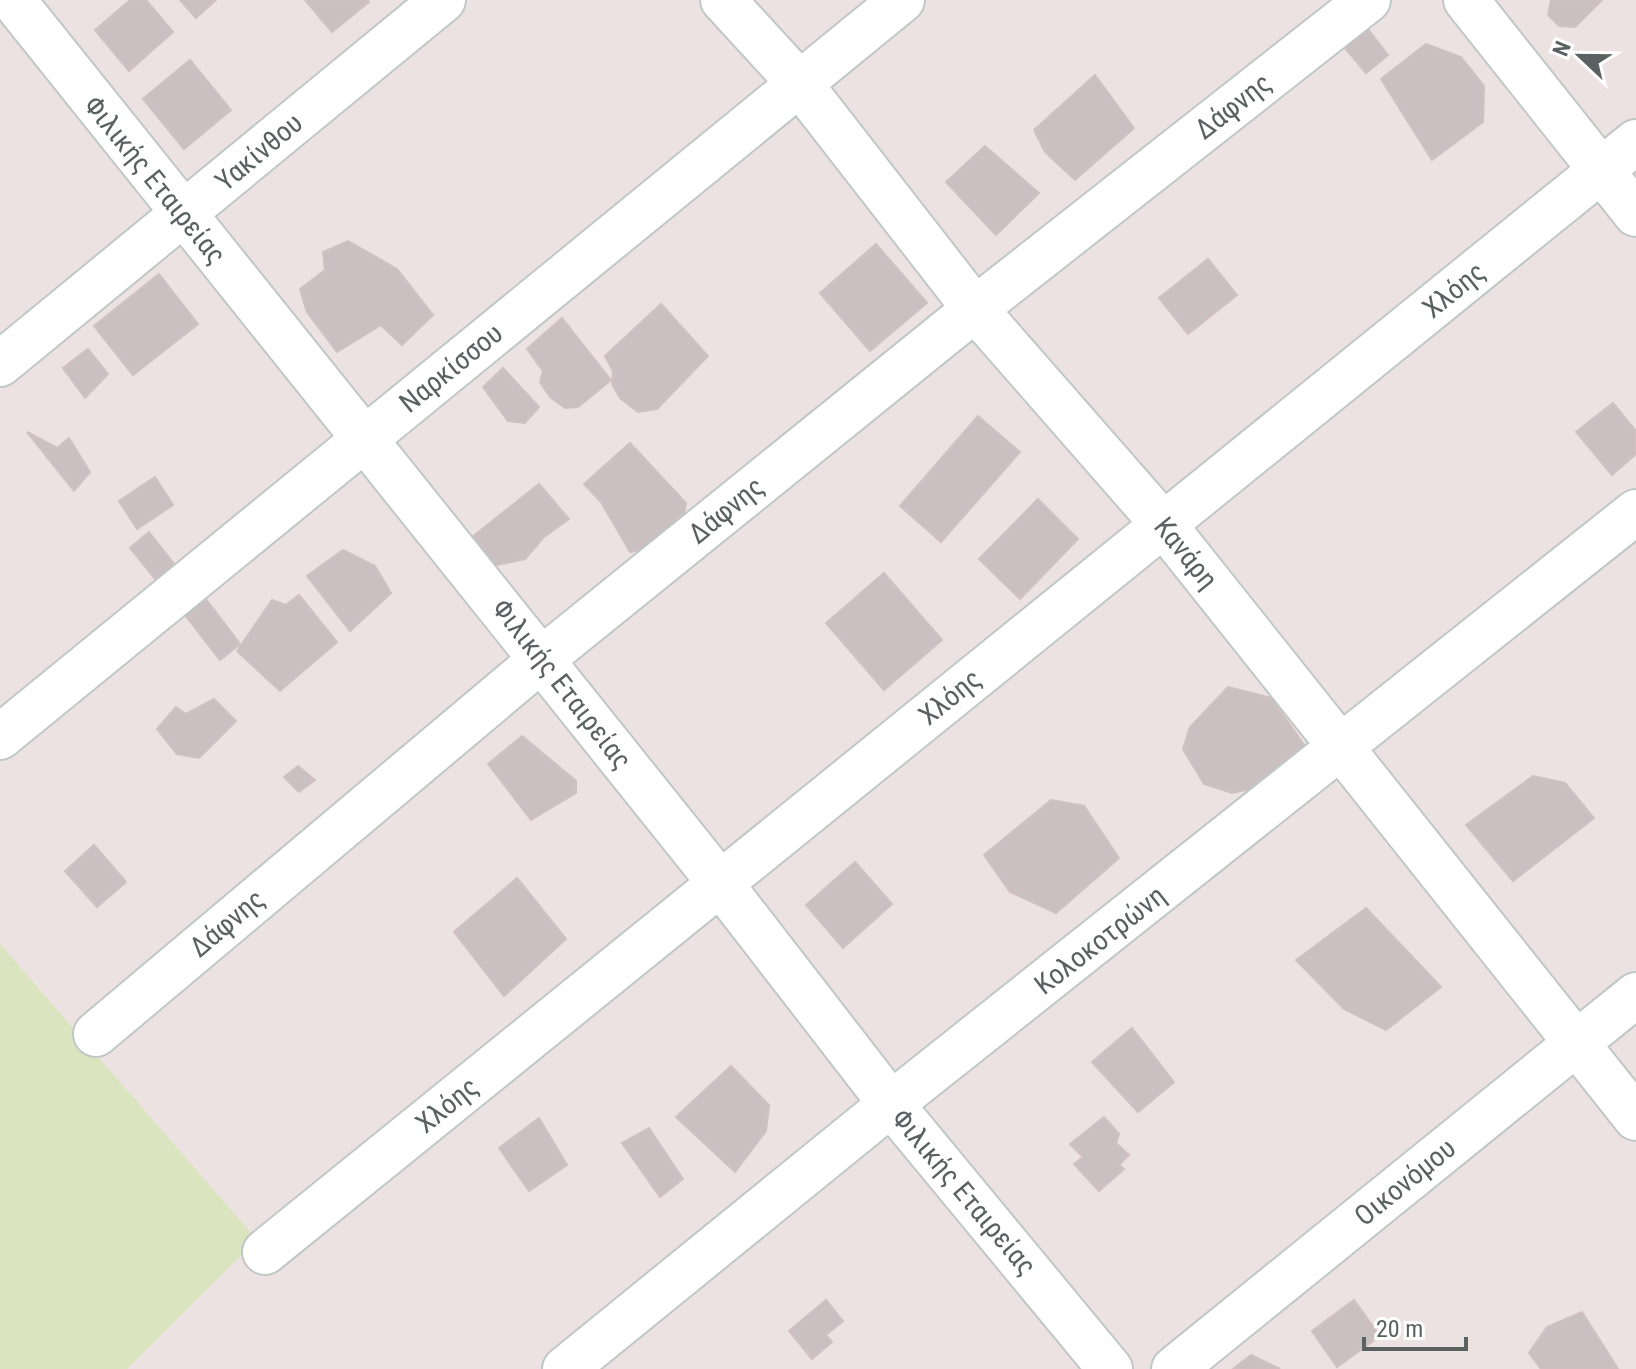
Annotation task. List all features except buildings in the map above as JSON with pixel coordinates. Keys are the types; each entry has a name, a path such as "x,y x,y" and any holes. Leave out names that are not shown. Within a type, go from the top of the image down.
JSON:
{"street":[{"name":"Φιλικής Εταιρείας","path":"13,0 182,216 365,437 542,659 891,1104 1110,1369"},
{"name":"Υακίνθου","path":"0,364 443,0"},
{"name":"Κανάρη","path":"723,0 800,84 975,309 1164,525 1636,1118"},
{"name":"Ναρκίσσου","path":"0,737 902,0"},
{"name":"Δάφνης","path":"96,1034 542,659 975,309 1368,0"},
{"path":"1466,0 1636,214"},
{"name":"Χλόης","path":"265,1252 1636,142"},
{"name":"Κολοκοτρώνη","path":"565,1369 891,1104 1636,512"},
{"name":"Οικονόμου","path":"1174,1369 1636,995"}],"green space":[{"path":"0,944 257,1240 127,1369 0,1369"}]}
